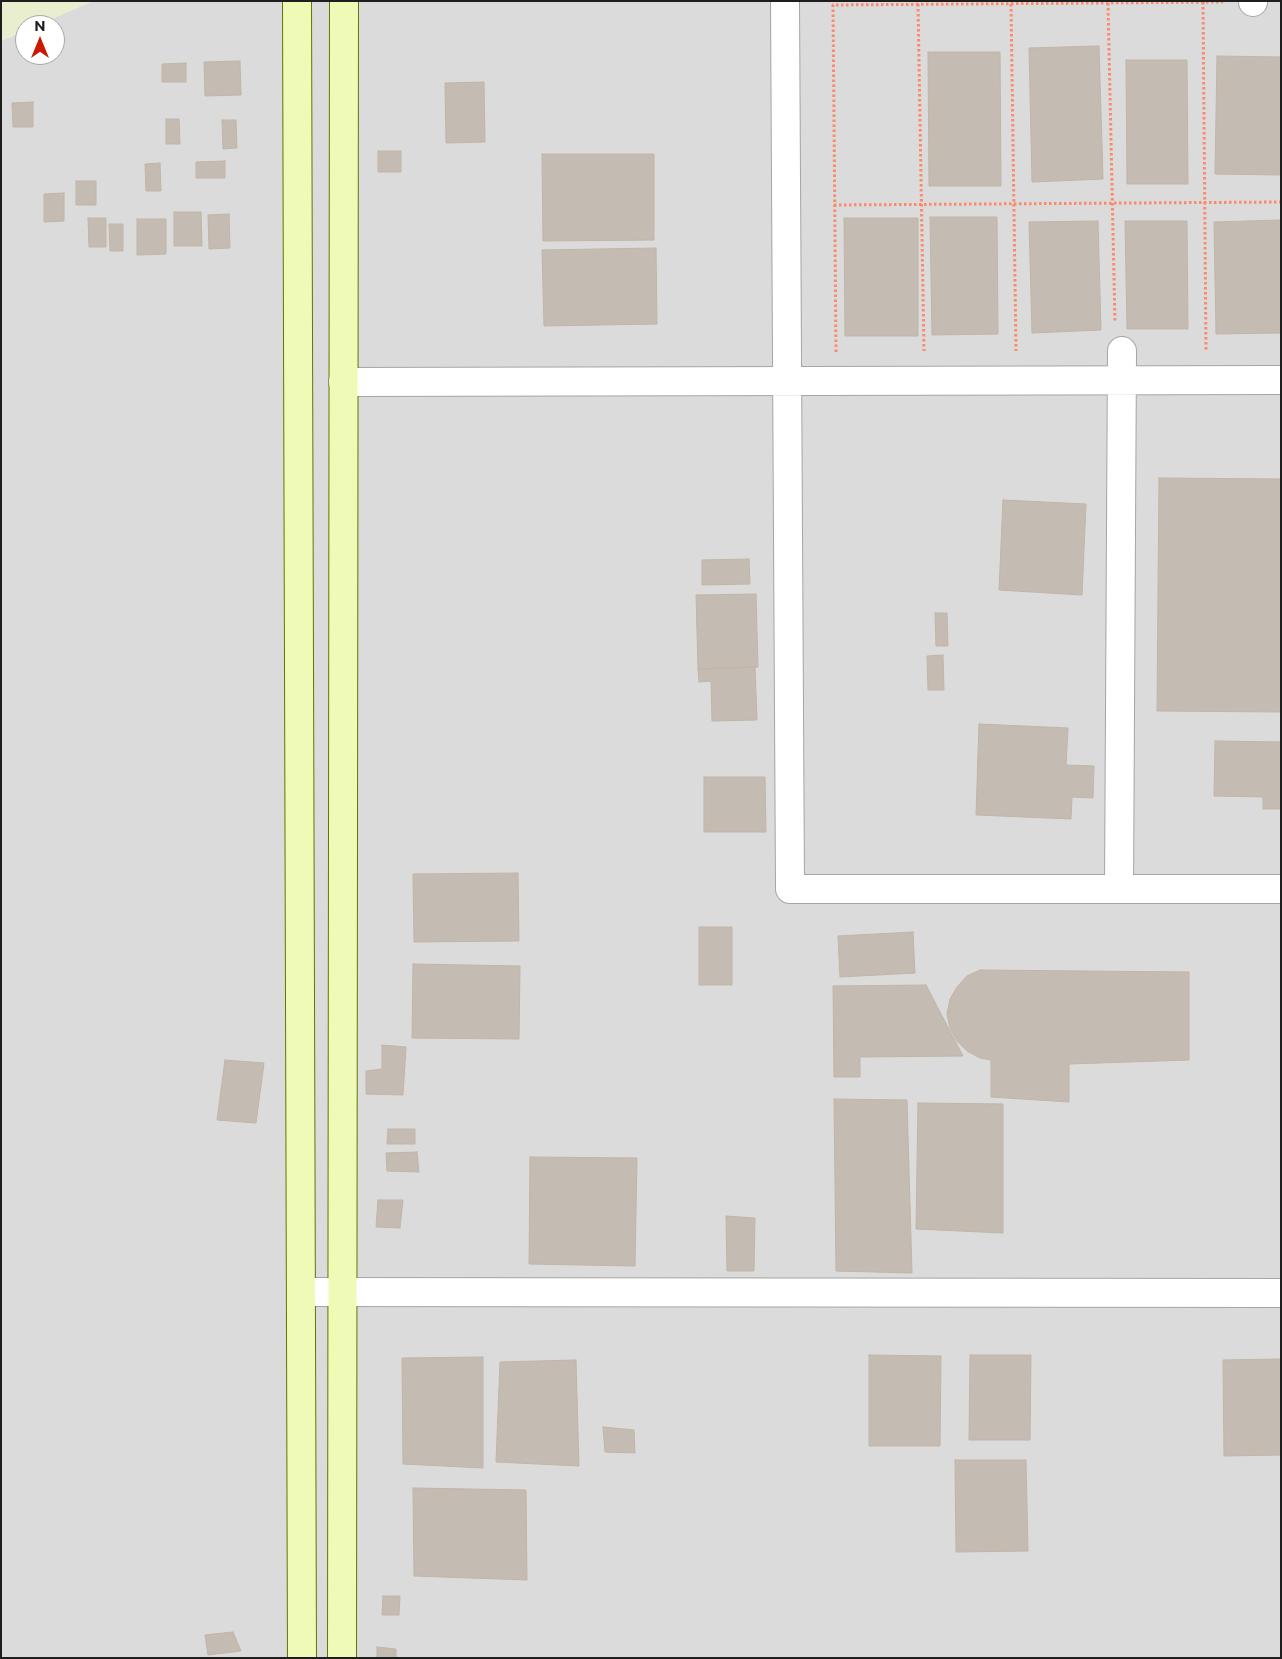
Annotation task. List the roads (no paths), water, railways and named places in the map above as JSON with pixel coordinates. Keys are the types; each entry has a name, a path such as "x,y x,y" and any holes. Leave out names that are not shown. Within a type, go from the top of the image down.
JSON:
{"street":[{"path":"297,1 302,1658"},
{"path":"342,1658 344,1"},
{"path":"785,1 790,889 1281,889"},
{"path":"1119,889 1122,351"},
{"path":"344,382 1281,380"},
{"path":"301,1292 1281,1293"}]}
